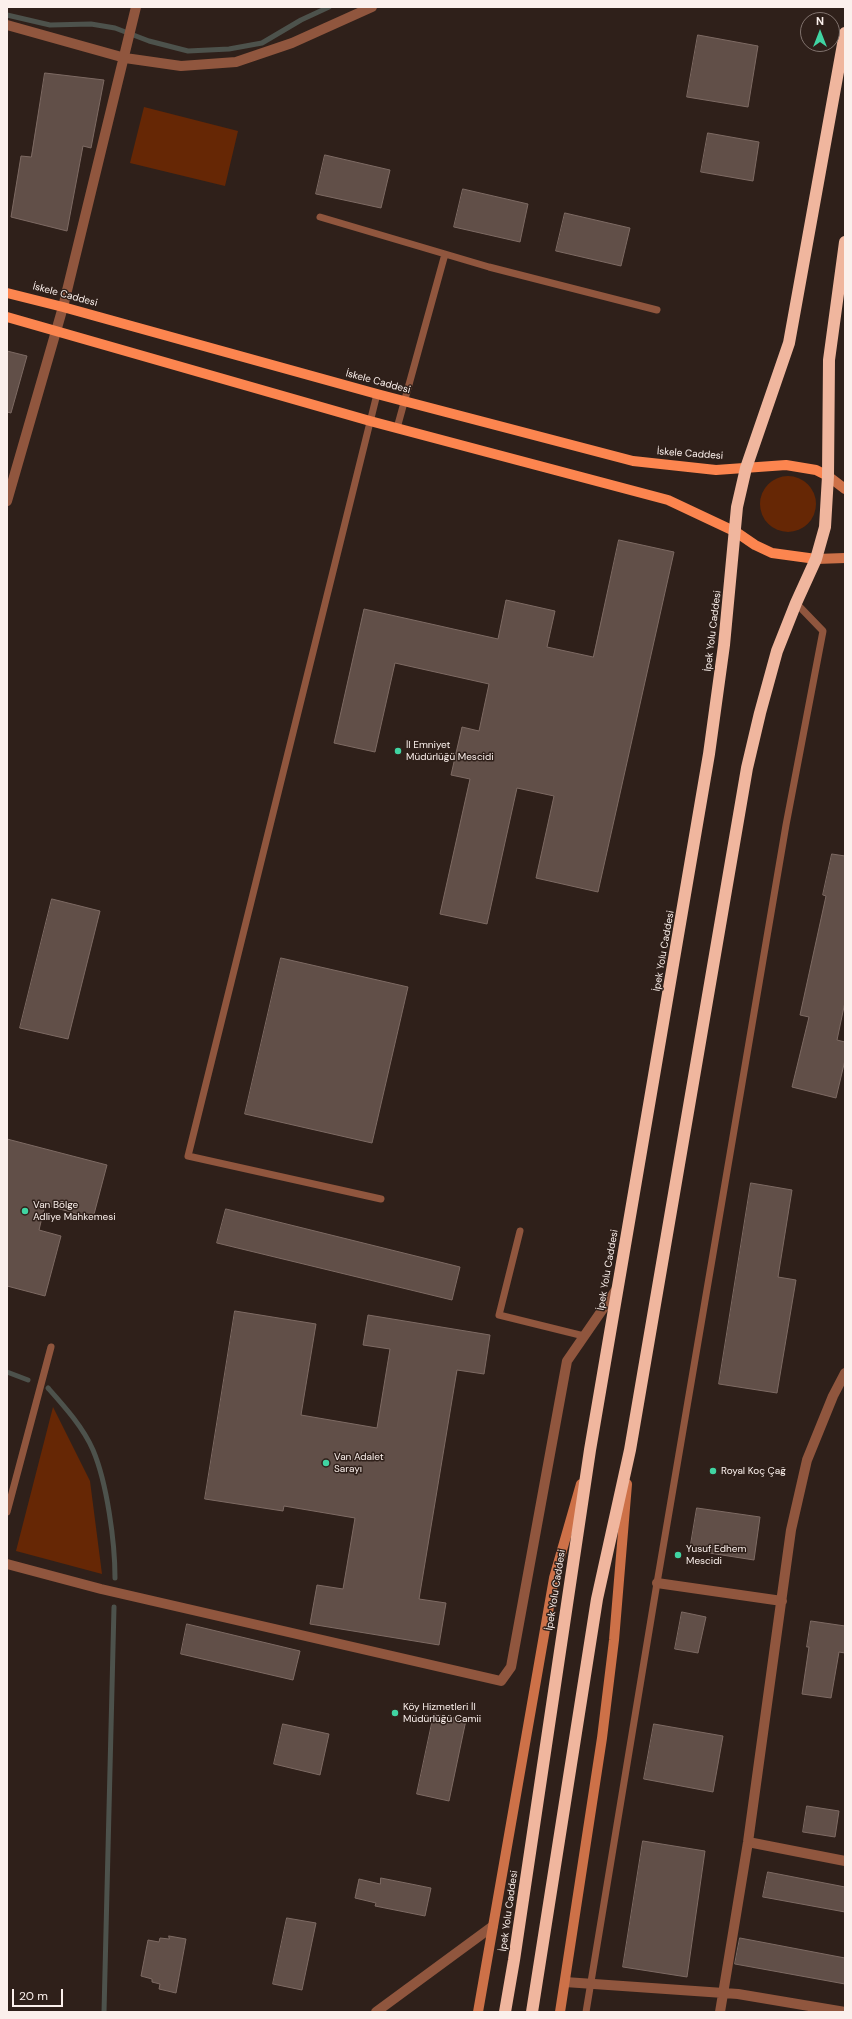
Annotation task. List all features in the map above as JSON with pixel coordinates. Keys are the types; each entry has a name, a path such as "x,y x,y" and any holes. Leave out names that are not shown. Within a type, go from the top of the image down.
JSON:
{"highway":[{"path":"736,532 737,507 746,468 789,343 845,33"},
{"path":"532,2012 597,1599 630,1450 747,768 777,652 796,603 816,559 825,527 828,476 829,360 840,306 845,242"},
{"name":"İpek Yolu Caddesi","path":"505,2012 590,1450 709,754 724,645 736,532"}],"main road":[{"name":"İskele Caddesi","path":"7,293 63,307 403,402 633,460 716,470 746,468"},
{"path":"7,317 370,421 668,500 736,532 755,545 772,553 816,559"},
{"path":"746,468 786,465 800,466 816,470 828,476"}],"street":[{"path":"7,501 63,307 136,7"},
{"path":"7,25 124,58 181,66 236,62 292,43 372,7"},
{"path":"828,476 845,489"},
{"path":"816,559 845,558"},
{"path":"7,1564 101,1589 501,1681 511,1667 567,1361 618,1286"},
{"path":"720,2012 748,1842 791,1530 807,1460 833,1396 845,1373"},
{"path":"478,2012 554,1578 590,1450"},
{"path":"560,2012 602,1738 614,1640 630,1450"},
{"path":"657,1583 782,1601"},
{"path":"748,1842 845,1861"},
{"path":"376,2012 493,1926"},
{"path":"565,1982 722,1993 845,2012"}],"lane":[{"path":"320,216 445,254 657,310"},
{"path":"396,428 445,254"},
{"path":"377,394 188,1156 381,1199"},
{"path":"586,2012 657,1583 786,825 823,631 796,603"},
{"path":"520,1231 499,1315 584,1336"},
{"path":"7,1512 51,1347"}],"shaded area":[{"path":"144,107 238,131 225,186 130,163"},
{"path":"782,476 794,476 804,480 812,488 816,498 816,510 812,520 804,528 794,532 782,532 772,528 764,520 760,510 760,498 764,488 772,480"},
{"path":"53,1407 90,1481 102,1574 16,1551"}],"building":[{"path":"698,35 758,46 748,107 687,97"},
{"path":"45,73 104,80 91,148 83,146 67,231 11,217 21,156 31,157"},
{"path":"708,133 759,142 753,181 701,172"},
{"path":"325,155 390,170 381,208 316,194"},
{"path":"463,189 528,204 520,242 454,227"},
{"path":"565,213 630,228 621,266 556,251"},
{"path":"7,351 27,356 11,413 7,412"},
{"path":"619,540 674,552 598,892 536,878 554,796 517,788 487,924 440,914 470,779 451,775 462,727 479,731 489,684 395,663 375,752 334,743 364,609 498,639 506,600 555,611 547,647 593,657"},
{"path":"832,854 845,856 845,1002 837,1040 845,1042 845,1060 836,1098 792,1087 809,1017 800,1015 826,896 823,895"},
{"path":"52,899 100,911 68,1039 20,1028"},
{"path":"281,958 408,987 372,1143 245,1114"},
{"name":"Van Bölge Adliye Mahkemesi","path":"7,1139 107,1165 93,1218 45,1205 39,1230 61,1236 45,1296 7,1286"},
{"path":"751,1183 792,1190 778,1277 796,1280 777,1393 719,1384"},
{"path":"226,1209 460,1267 452,1300 217,1243"},
{"name":"Van Adalet Sarayı","path":"235,1311 316,1324 301,1415 377,1428 390,1349 363,1345 368,1315 490,1335 484,1374 457,1370 419,1599 446,1603 439,1645 310,1624 317,1585 343,1589 355,1518 284,1506 283,1511 205,1499"},
{"path":"697,1508 760,1517 754,1560 690,1550"},
{"path":"682,1612 706,1617 698,1653 675,1649"},
{"path":"811,1621 845,1626 845,1653 839,1652 831,1698 802,1694"},
{"path":"187,1624 300,1651 293,1680 181,1654"},
{"path":"434,1714 466,1720 449,1801 417,1794"},
{"path":"283,1724 329,1734 320,1775 274,1764"},
{"path":"654,1724 723,1736 713,1792 644,1779"},
{"path":"807,1806 839,1811 835,1837 803,1832"},
{"path":"643,1841 705,1851 687,1977 623,1967"},
{"path":"768,1872 845,1887 845,1912 763,1897"},
{"path":"381,1878 431,1888 425,1916 375,1906 376,1903 355,1898 359,1879 380,1884"},
{"path":"287,1918 316,1923 302,1990 273,1984"},
{"path":"169,1936 186,1939 176,1993 159,1989 160,1984 152,1982 152,1979 141,1976 148,1940 159,1942 160,1938 169,1939"},
{"path":"740,1938 845,1958 845,1984 735,1964"}],"waterway":[{"path":"7,15 50,25 91,24 115,28 149,41 188,51 229,49 262,43 301,20 329,7"},
{"path":"7,1372 28,1380"},
{"path":"48,1388 73,1417 84,1433 98,1463 112,1530 115,1578"},
{"path":"104,2012 114,1607"}],"place":[{"name":"İl Emniyet Müdürlüğü Mescidi","path":"398,751"},
{"name":"Van Bölge Adliye Mahkemesi","path":"25,1211"},
{"name":"Van Adalet Sarayı","path":"326,1463"},
{"name":"Royal Koç Çağ","path":"713,1471"},
{"name":"Yusuf Edhem Mescidi","path":"678,1555"},
{"name":"Köy Hizmetleri İl Müdürlüğü Camii","path":"395,1713"}]}
